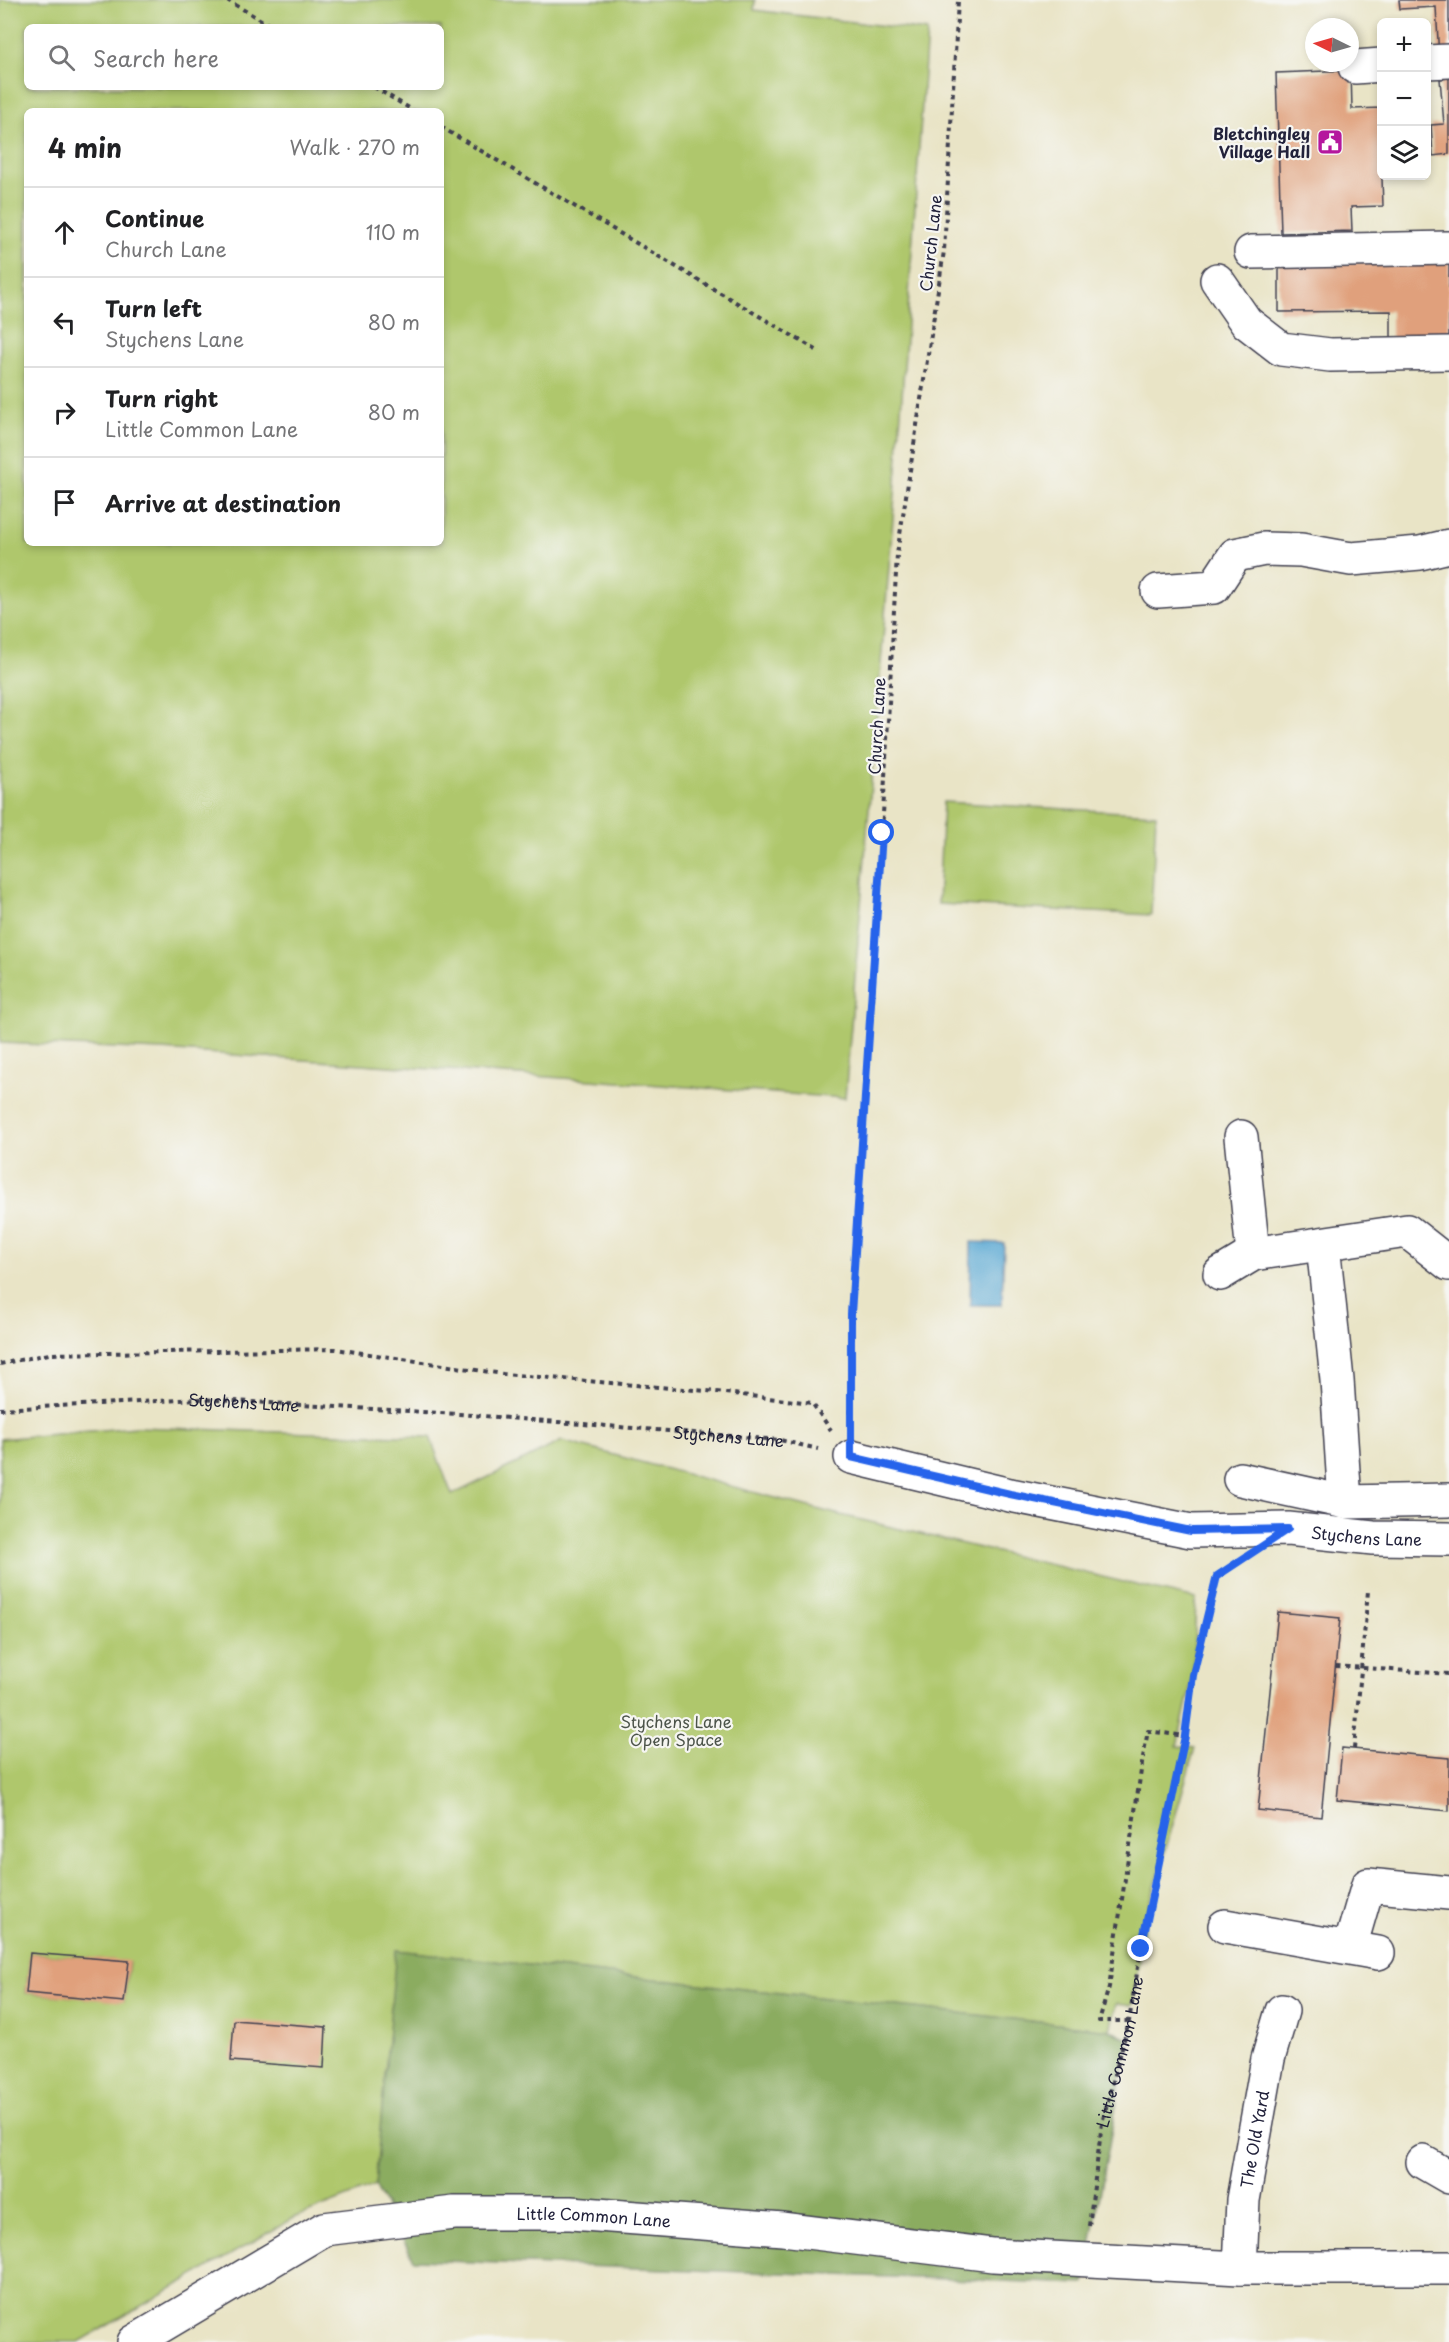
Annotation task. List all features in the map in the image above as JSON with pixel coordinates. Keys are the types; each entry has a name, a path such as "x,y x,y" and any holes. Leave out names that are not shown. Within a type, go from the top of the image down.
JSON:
{"street":[{"path":"1431,62 1449,61"},
{"path":"1251,252 1449,248"},
{"path":"1218,280 1246,322 1281,349 1330,355 1449,353"},
{"path":"1158,591 1214,587 1236,555 1264,549 1300,550 1351,559 1420,553 1449,546"},
{"path":"1241,1137 1253,1254"},
{"path":"1220,1274 1253,1254 1407,1231 1449,1264"},
{"path":"1323,1244 1345,1502"},
{"name":"Stychens Lane","path":"851,1457 1010,1494 1191,1531 1288,1529 1373,1538 1449,1539"},
{"path":"1240,1479 1345,1502 1449,1500"},
{"path":"1225,1926 1364,1950 1368,1885 1449,1893"},
{"name":"The Old Yard","path":"1240,2268 1243,2200 1268,2059 1282,2011"},
{"name":"Little Common Lane","path":"134,2342 324,2229 454,2213 571,2213 783,2229 993,2255 1240,2268 1449,2268"}],"path":[{"path":"227,0 268,24"},
{"name":"Church Lane","path":"851,1457 851,1314 882,833 897,554 944,251 958,0"},
{"path":"379,90 409,108"},
{"path":"444,129 818,351"},
{"path":"0,1364 49,1354 336,1349 503,1374 707,1391 812,1403 851,1457"},
{"name":"Stychens Lane","path":"0,1409 199,1399 447,1413 780,1440 851,1457"},
{"name":"Little Common Lane","path":"1084,2259 1102,2123 1129,2021 1141,1949 1185,1736 1193,1675 1217,1576 1235,1565"},
{"path":"1354,1749 1363,1668 1368,1591"},
{"path":"1336,1666 1449,1674"},
{"path":"1129,2021 1099,2021 1109,1987 1148,1731 1185,1736"}],"green space":[{"path":"0,0 755,0 754,10 927,31 897,470 845,1098 162,1050 0,1043"},
{"path":"943,802 1156,814 1151,915 938,904"},
{"name":"Stychens Lane Open Space","path":"136,1427 430,1437 452,1495 562,1441 828,1512 1196,1599 1193,1675 1177,1746 1195,1748 1145,1921 1132,2006 1116,2004 1110,2030 396,1950 397,1985 375,2186 294,2218 79,2342 0,2342 0,1439","holes":["30,1953 129,1962 124,2001 26,1993"]},
{"path":"396,1950 1110,2030 1128,2039 1084,2284 414,2260 375,2186"}],"water":[{"path":"971,1242 1004,1243 1002,1305 970,1305"}],"building":[{"path":"1399,0 1449,0 1449,56 1439,57 1436,7 1400,9"},
{"name":"Bletchingley Village Hall","path":"1351,72 1352,109 1377,108 1377,180 1382,180 1383,206 1351,207 1352,231 1281,233 1276,73"},
{"path":"1449,78 1449,154 1433,156 1431,125 1444,124 1440,79"},
{"path":"1449,261 1449,339 1391,339 1391,311 1279,312 1279,264"},
{"path":"1278,1612 1340,1618 1321,1817 1258,1810"},
{"path":"1342,1748 1449,1758 1449,1811 1337,1800"},
{"path":"30,1953 129,1961 124,2002 26,1993"},
{"path":"234,2020 326,2027 324,2068 231,2061"}],"place":[{"name":"Bletchingley Village Hall","path":"1330,142"}],"route":[{"path":"882,833 851,1314 851,1457 1010,1494 1191,1531 1288,1529 1217,1576 1193,1675 1185,1736 1141,1949"}]}
